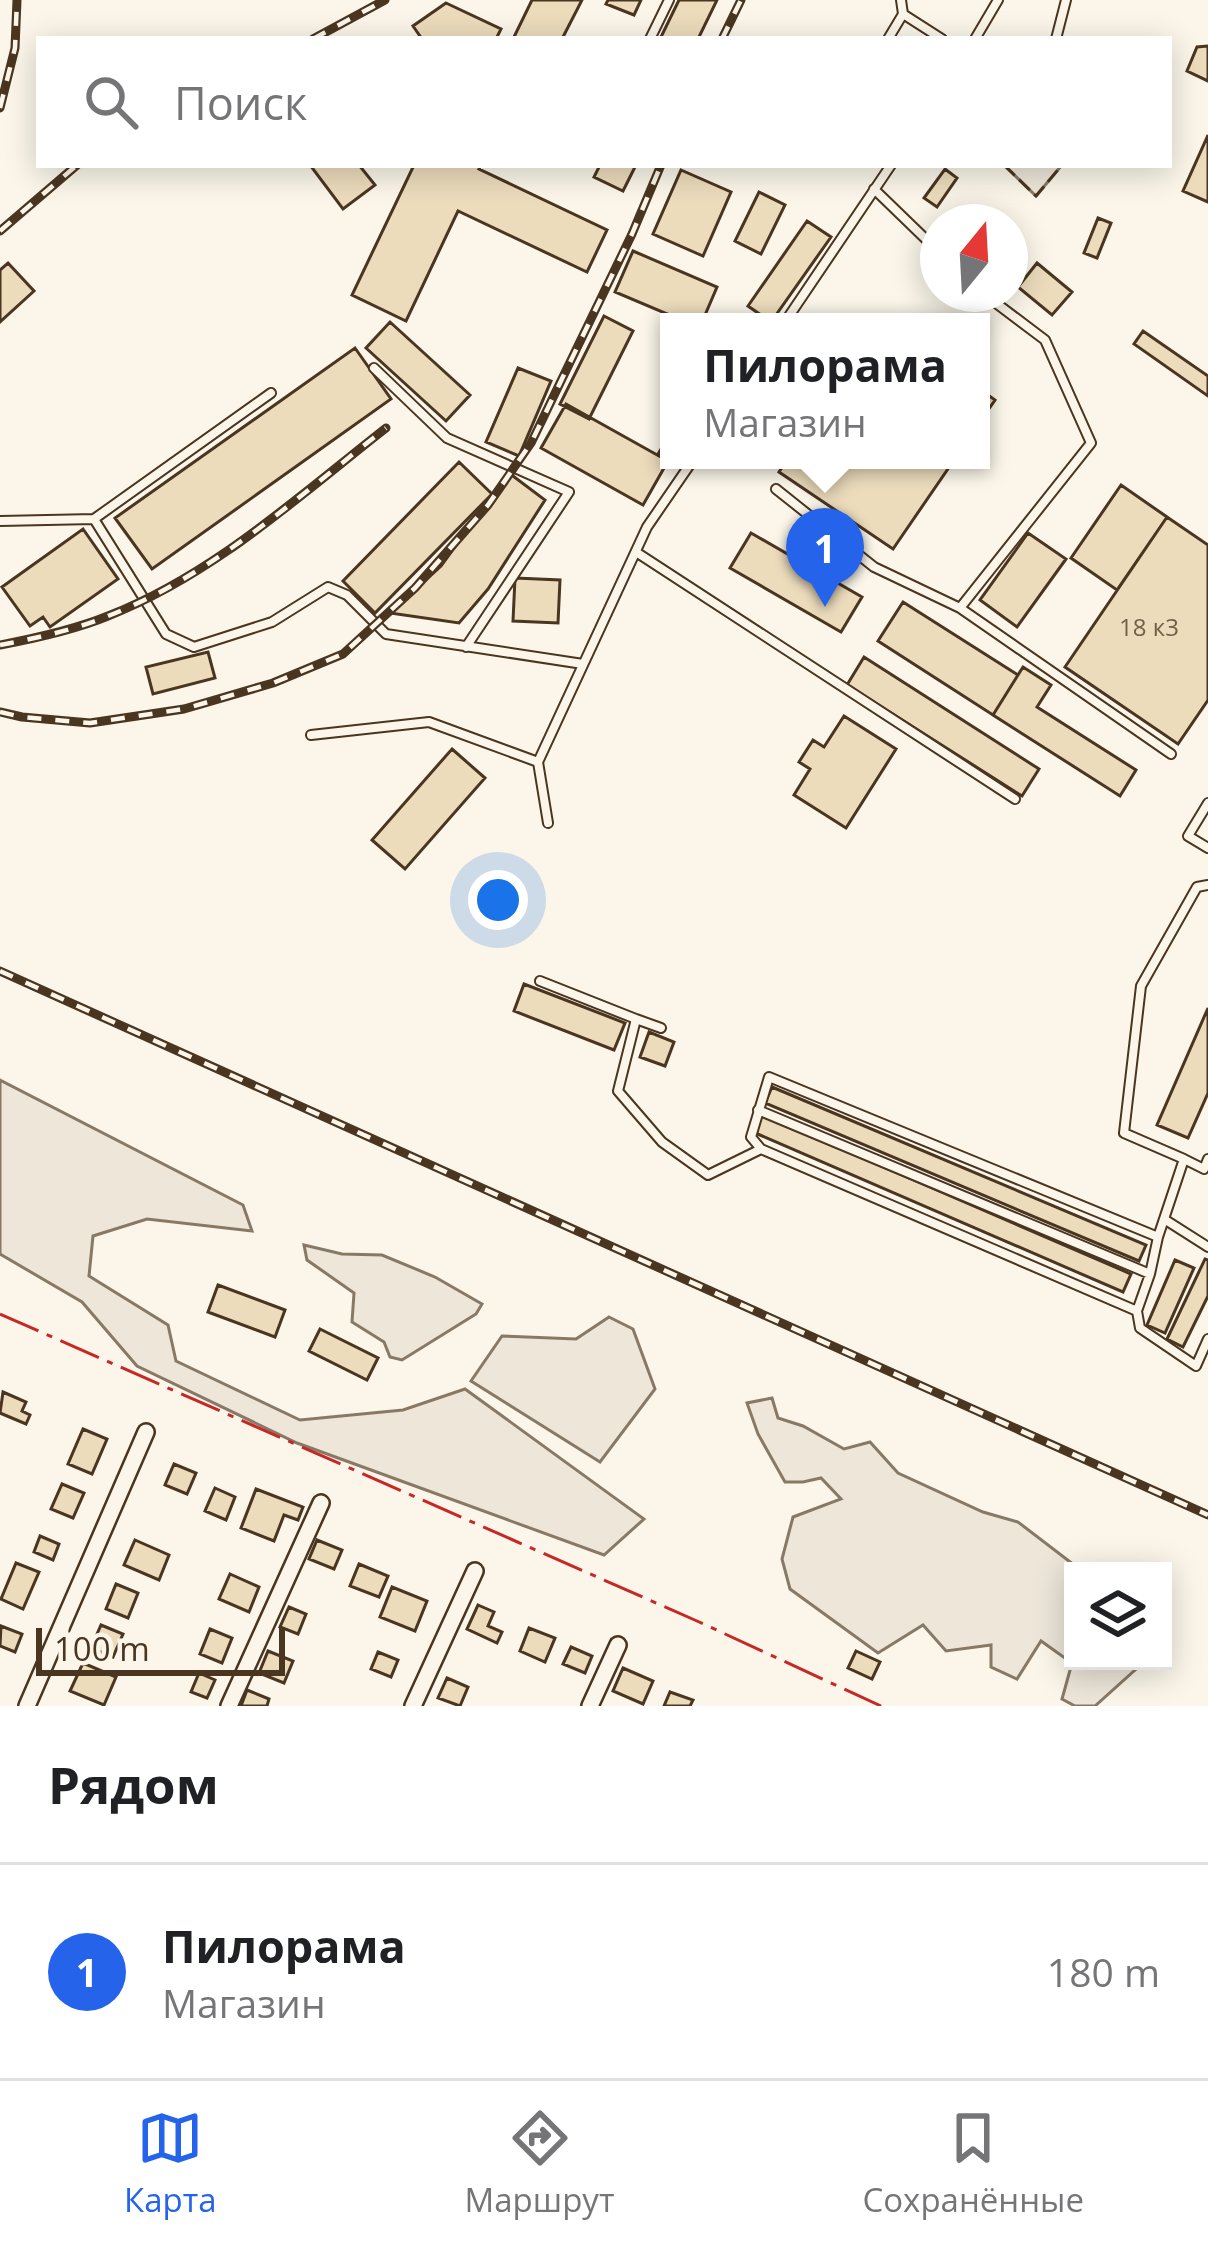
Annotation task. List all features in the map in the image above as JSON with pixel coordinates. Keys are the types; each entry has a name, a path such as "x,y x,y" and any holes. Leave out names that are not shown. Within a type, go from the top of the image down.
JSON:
{"street":[{"path":"27,1706 146,1432"},
{"path":"229,1706 321,1503"},
{"path":"413,1706 476,1571"},
{"path":"590,1706 618,1646"}],"lane":[{"path":"651,36 669,0"},
{"path":"890,36 903,14 901,0"},
{"path":"977,36 998,0"},
{"path":"1057,36 1066,0"},
{"path":"903,14 936,36"},
{"path":"791,313 888,168"},
{"path":"874,189 920,234"},
{"path":"960,608 1091,443 1045,340 1008,312"},
{"path":"374,368 446,438 569,492 466,646"},
{"path":"0,521 94,520 271,393"},
{"path":"548,823 538,762 647,527 687,469"},
{"path":"776,489 874,567 960,608 1171,754"},
{"path":"94,520 166,634 194,647 272,622 328,587 347,595 386,634 583,664"},
{"path":"636,552 1015,799"},
{"path":"311,735 429,722 538,762"},
{"path":"1208,803 1187,836 1208,848"},
{"path":"1208,885 1197,887 1141,986 1124,1132 1204,1169 1208,1159"},
{"path":"540,981 661,1028"},
{"path":"636,1019 618,1091 662,1142 708,1174 761,1149"},
{"path":"1137,1311 761,1149 751,1137 769,1077 1158,1237"},
{"path":"758,1110 1150,1274"},
{"path":"1184,1159 1137,1311 1140,1328 1196,1366 1208,1339"},
{"path":"1164,1219 1208,1247"}],"shaded area":[{"path":"1007,168 1059,168 1036,196"},
{"path":"0,1080 243,1205 252,1231 147,1219 93,1236 89,1276 168,1325 176,1361 300,1420 403,1410 465,1389 644,1519 604,1555 297,1443 137,1366 82,1302 0,1254"},
{"path":"304,1245 342,1254 382,1255 482,1304 476,1314 402,1360 390,1357 384,1342 352,1322 354,1293 307,1260"},
{"path":"609,1317 633,1329 655,1389 600,1462 471,1381 502,1336 576,1339"},
{"path":"772,1398 778,1418 844,1449 870,1442 898,1473 983,1512 1018,1522 1070,1562 1064,1562 1064,1657 1041,1641 1017,1679 991,1667 991,1645 946,1651 923,1625 878,1653 790,1589 782,1559 793,1517 841,1499 821,1478 785,1482 747,1403"},
{"path":"1070,1670 1135,1670 1095,1706 1075,1706 1062,1699"}],"building":[{"path":"532,0 582,0 564,36 514,36"},
{"path":"608,0 641,0 634,15 606,4"},
{"path":"679,0 717,0 699,36 661,36"},
{"path":"446,3 501,29 498,36 420,36 413,26"},
{"path":"1208,46 1208,81 1187,71 1197,47"},
{"path":"1208,135 1208,202 1183,191"},
{"path":"312,168 361,168 375,185 343,209"},
{"path":"413,168 480,168 607,230 587,272 458,211 406,321 352,295"},
{"path":"598,168 634,168 623,191 594,177"},
{"path":"945,169 957,178 939,204 924,198"},
{"path":"681,170 731,192 703,256 653,234"},
{"path":"759,192 785,205 761,254 735,241"},
{"path":"1098,218 1111,223 1097,258 1084,253"},
{"path":"807,221 831,237 777,313 758,313 748,306"},
{"path":"633,251 717,287 706,313 665,313 615,292"},
{"path":"8,263 34,291 0,322 0,270"},
{"path":"1037,263 1072,292 1052,315 1028,295 1028,274"},
{"path":"604,316 633,331 589,419 560,404"},
{"path":"390,322 470,395 446,421 366,348"},
{"path":"1143,331 1208,376 1208,396 1134,344"},
{"path":"355,348 391,399 152,569 115,518"},
{"path":"518,368 551,381 519,456 486,442"},
{"path":"566,404 660,457 663,469 643,505 541,448"},
{"path":"459,462 492,494 375,613 343,581"},
{"path":"781,469 948,469 893,549 779,472"},
{"path":"509,473 545,500 488,589 459,623 390,613 441,566"},
{"path":"1121,485 1167,517 1117,590 1071,558"},
{"path":"1167,517 1208,545 1208,700 1178,744 1065,667"},
{"path":"83,529 118,579 50,627 43,617 30,626 2,587"},
{"path":"751,533 862,597 841,632 730,568"},
{"path":"1028,533 1066,559 1017,627 980,600"},
{"path":"515,578 560,580 558,623 513,621"},
{"path":"903,602 1018,675 993,715 878,641"},
{"path":"208,652 215,678 153,694 146,667"},
{"path":"864,657 1039,769 1022,796 847,685"},
{"path":"1023,667 1051,685 1037,707 1136,770 1120,796 993,715"},
{"path":"844,716 896,749 846,828 794,795 810,769 799,762 813,740 824,747"},
{"path":"452,749 485,778 405,869 372,840"},
{"path":"524,984 625,1023 614,1050 514,1011"},
{"path":"1208,1008 1208,1093 1188,1138 1157,1125"},
{"path":"649,1032 674,1042 665,1066 640,1057"},
{"path":"772,1087 1146,1245 1139,1261 765,1103"},
{"path":"761,1114 1131,1274 1123,1292 753,1132"},
{"path":"1205,1259 1208,1296 1183,1347 1167,1339"},
{"path":"1175,1260 1194,1268 1165,1333 1147,1325"},
{"path":"218,1285 285,1310 275,1337 208,1312"},
{"path":"320,1329 378,1358 367,1380 309,1351"},
{"path":"3,1392 26,1402 22,1411 30,1415 26,1424 0,1413"},
{"path":"83,1429 107,1439 92,1474 68,1464"},
{"path":"174,1464 196,1473 187,1494 165,1485"},
{"path":"62,1484 84,1493 73,1518 51,1509"},
{"path":"215,1488 235,1497 226,1520 205,1511"},
{"path":"256,1489 303,1507 298,1520 284,1515 274,1541 241,1528"},
{"path":"40,1536 59,1544 53,1560 34,1552"},
{"path":"135,1540 169,1555 159,1580 124,1565"},
{"path":"317,1540 342,1550 334,1569 309,1559"},
{"path":"16,1563 39,1572 23,1609 1,1599"},
{"path":"359,1564 388,1576 379,1597 350,1586"},
{"path":"230,1574 259,1587 249,1612 219,1599"},
{"path":"116,1584 138,1593 128,1618 106,1609"},
{"path":"392,1587 427,1601 415,1631 380,1617"},
{"path":"478,1605 494,1612 488,1626 502,1632 497,1643 467,1629"},
{"path":"289,1607 306,1614 298,1634 280,1627"},
{"path":"101,1625 123,1634 113,1657 91,1648"},
{"path":"1,1626 22,1634 15,1652 0,1646"},
{"path":"529,1628 555,1638 545,1662 520,1651"},
{"path":"210,1629 232,1638 222,1663 200,1654"},
{"path":"571,1647 592,1656 585,1673 563,1664"},
{"path":"268,1651 293,1661 284,1683 259,1673"},
{"path":"856,1651 880,1662 872,1679 848,1668"},
{"path":"378,1652 398,1660 391,1677 371,1669"},
{"path":"83,1663 116,1677 104,1705 70,1691"},
{"path":"623,1668 653,1681 643,1704 613,1691"},
{"path":"199,1673 215,1680 207,1698 191,1692"},
{"path":"447,1678 468,1687 460,1706 438,1698"},
{"path":"247,1690 269,1699 267,1706 241,1706"},
{"path":"670,1692 693,1700 690,1706 664,1706"}],"railway":[{"path":"0,108 15,48 17,0"},
{"path":"319,36 385,0"},
{"path":"723,36 741,0"},
{"path":"0,231 74,168"},
{"path":"0,712 90,723 184,709 273,683 343,654 415,588 488,505 531,443 660,168"},
{"path":"0,645 95,621 184,579 254,532 386,428"},
{"path":"0,971 1208,1515"}],"fence":[{"path":"1007,168 1036,196 1059,168"}],"power":[{"path":"0,1314 881,1706"}],"place":[{"name":"Пилорама","path":"825,607"}]}
